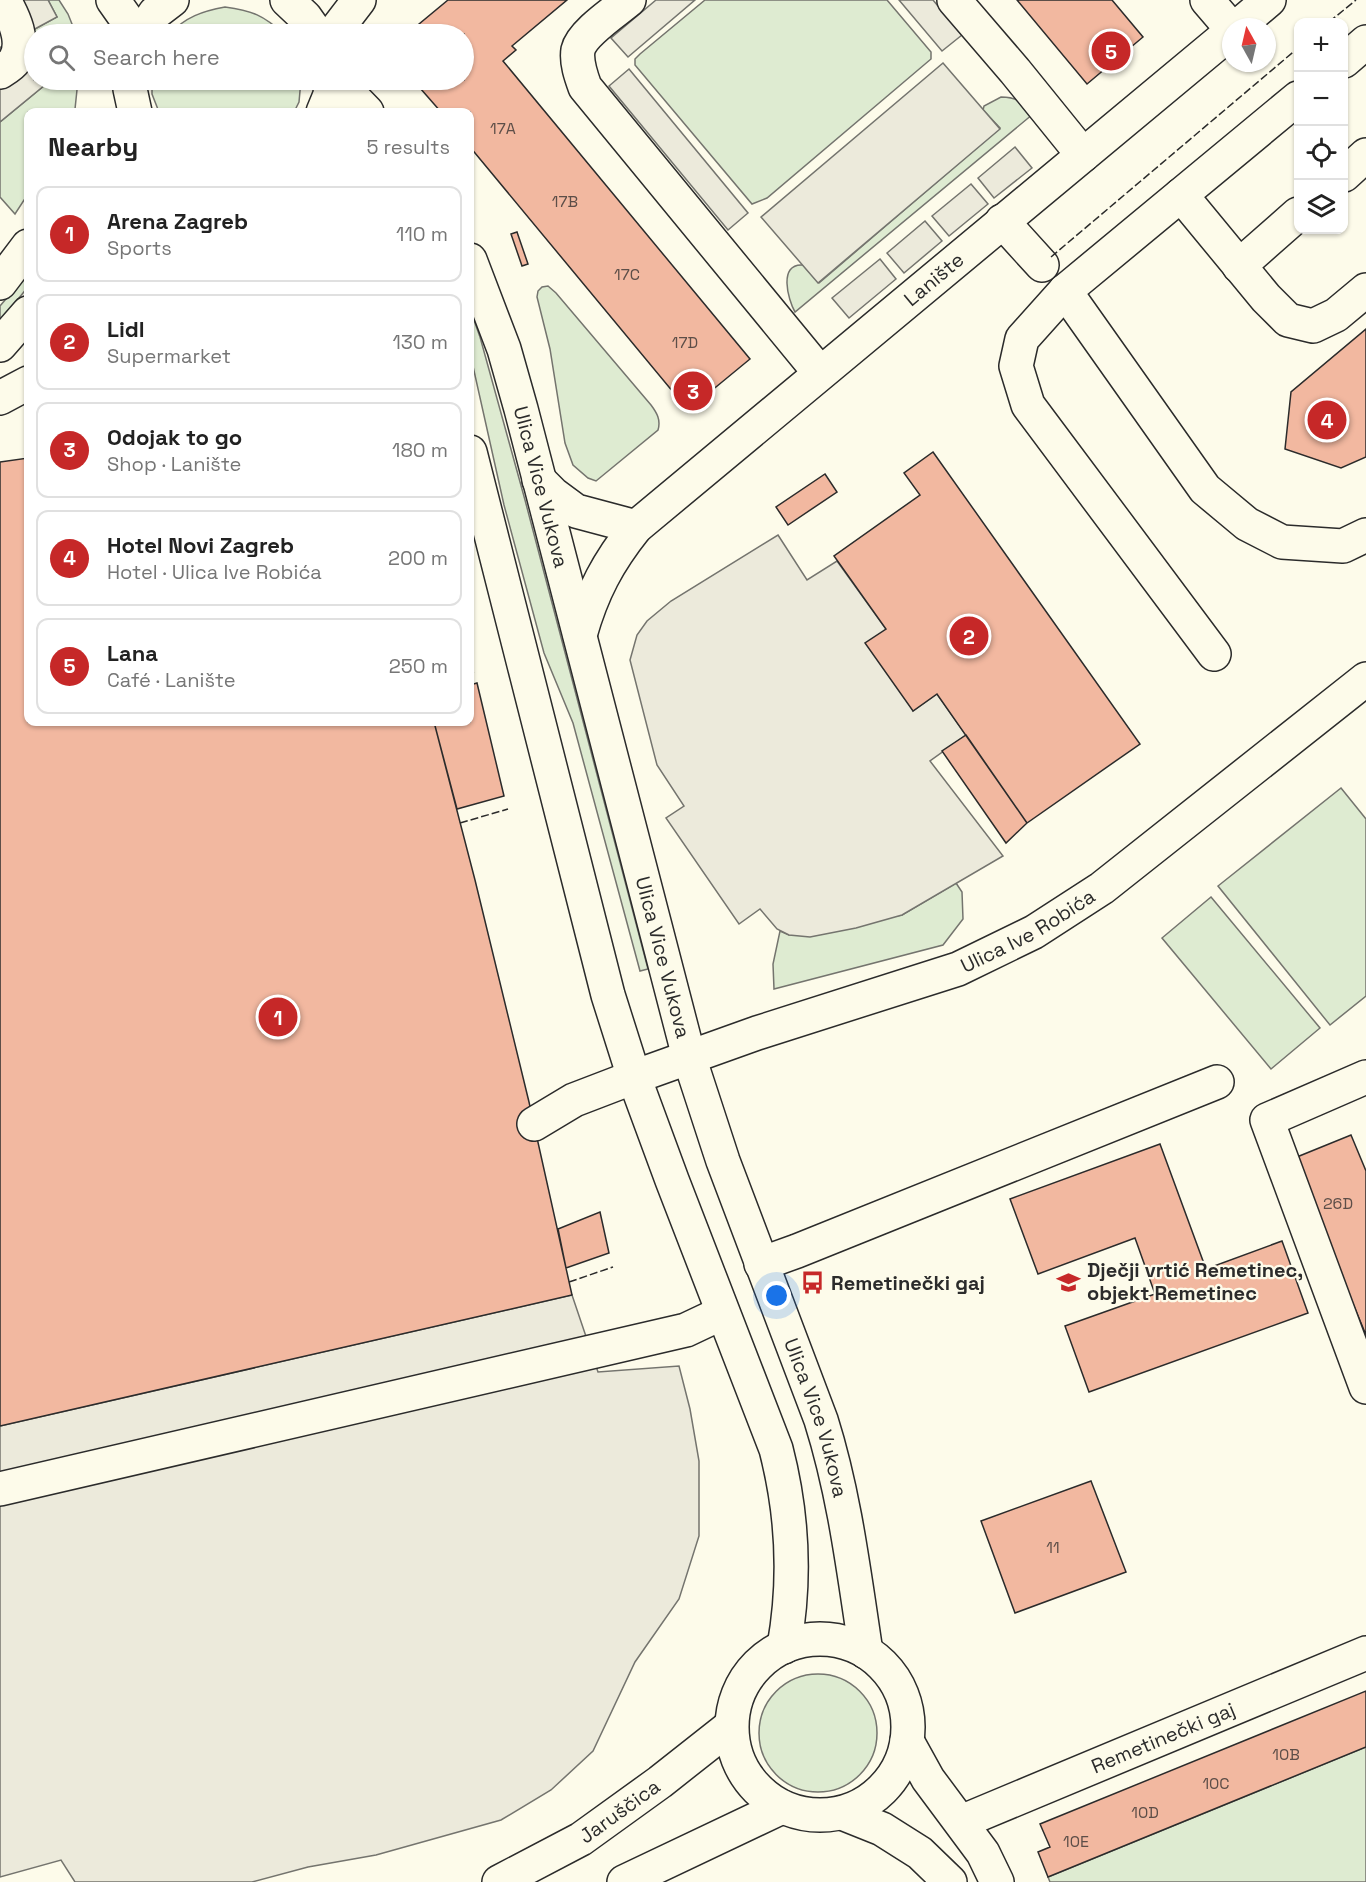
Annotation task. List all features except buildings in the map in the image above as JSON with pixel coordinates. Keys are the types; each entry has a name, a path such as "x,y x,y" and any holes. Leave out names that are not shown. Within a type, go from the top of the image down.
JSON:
{"street":[{"path":"0,72 15,61 19,48 18,34 4,0"},
{"path":"113,0 131,24"},
{"path":"147,24 155,13 172,0"},
{"path":"287,0 310,24"},
{"path":"341,24 359,0"},
{"path":"629,0 584,38 578,50 580,71 585,87 820,373"},
{"path":"954,0 1083,155"},
{"name":"Lanište","path":"1207,0 1222,19"},
{"path":"1248,18 1269,0"},
{"name":"Lanište","path":"580,635 587,608 599,579 636,527 1222,38"},
{"path":"1348,58 1366,42"},
{"path":"129,90 134,108"},
{"path":"325,108 330,90"},
{"path":"346,90 363,108"},
{"path":"1214,654 1028,405 1016,366 1022,339 1065,291 1294,102"},
{"path":"1348,171 1366,155"},
{"path":"1181,195 1266,298 1288,320 1313,326 1336,315 1366,290"},
{"path":"1239,266 1294,218"},
{"path":"1002,221 1042,265"},
{"path":"0,283 24,251"},
{"name":"Ulica Vice Vukova","path":"474,270 504,349 689,1056 723,1161 831,1451 844,1507 867,1652"},
{"path":"1065,291 1205,489 1247,524 1282,542 1343,546 1366,535"},
{"path":"0,345 24,318"},
{"path":"474,468 608,995 634,1077 722,1313 771,1432 791,1526 792,1583 784,1647"},
{"path":"539,480 576,511 636,527"},
{"name":"Ulica Ive Robića","path":"531,1113 574,1100 757,1033 958,969 1034,932 1102,888 1366,679"},
{"path":"1366,1077 1267,1120 1366,1387"},
{"path":"761,1264 1217,1082"},
{"path":"0,1488 686,1329 722,1313"},
{"path":"811,1639 840,1641 867,1652 886,1669 900,1690 908,1715 907,1741 899,1766 885,1787 865,1803 842,1813 811,1815 782,1807 761,1793 745,1774 735,1751 731,1726 735,1701 746,1679 762,1660 784,1647 811,1639"},
{"name":"Remetinečki gaj","path":"961,1822 1366,1653"},
{"name":"Jaruščica","path":"499,1882 581,1839 660,1782 731,1726"},
{"path":"907,1741 928,1779 983,1852 997,1882"},
{"path":"624,1882 782,1807"},
{"path":"842,1813 882,1829 920,1853 950,1882"}],"green space":[{"path":"48,0 59,0 72,24 44,24 57,17"},
{"path":"705,0 887,0 931,52 931,59 767,198 752,204 635,65 635,59 640,54"},
{"path":"225,7 243,10 272,24 181,24 209,11"},
{"path":"39,90 77,90 75,108 24,108 24,200 15,214 0,197 0,122"},
{"path":"152,90 300,90 296,108 157,108"},
{"path":"1001,97 1019,101 1033,114 795,312 787,283 790,270 795,266 803,265 819,283 1000,128 983,110 984,106"},
{"path":"24,278 24,292 0,321 0,306"},
{"path":"548,286 651,405 659,420 658,430 596,481 588,478 573,465 565,443 550,349 537,297 542,287"},
{"path":"474,320 525,500 648,969 640,971 573,723 544,653 504,505 474,371"},
{"path":"1341,788 1366,819 1366,996 1330,1025 1218,886"},
{"path":"956,883 962,892 963,919 943,945 774,989 773,964 780,931 789,935 902,915"},
{"path":"1211,897 1320,1028 1271,1069 1162,938"},
{"path":"818,1674 841,1679 860,1691 872,1710 877,1733 872,1756 860,1775 841,1787 818,1792 795,1787 776,1775 764,1756 759,1733 764,1710 776,1691 795,1679"},
{"path":"1366,1747 1366,1882 1050,1882 1048,1877"}],"shaded area":[{"path":"17,0 48,0 57,17 44,24 30,24"},
{"path":"656,0 695,0 628,57 611,38"},
{"path":"899,0 933,0 962,35 942,51"},
{"path":"0,47 24,53 24,90 39,90 0,122"},
{"path":"943,63 1000,129 818,283 761,217"},
{"path":"629,69 748,213 728,230 609,86"},
{"path":"1015,147 1032,168 994,198 978,178"},
{"path":"971,184 988,204 949,236 932,216"},
{"path":"925,221 942,241 904,273 887,253"},
{"path":"880,259 896,279 849,318 832,298"},
{"path":"778,535 807,580 837,561 886,629 913,711 937,694 966,735 930,761 1003,856 902,915 856,928 810,937 789,935 777,929 760,909 739,924 666,818 684,806 657,765 630,660 637,635 647,621 671,601"},
{"path":"572,1295 598,1372 679,1366 690,1409 699,1461 699,1536 679,1599 635,1662 593,1751 551,1790 501,1820 376,1855 308,1867 252,1882 75,1882 61,1860 0,1877 0,1426"}],"fence":[{"path":"1334,18 1356,0"},
{"path":"1051,257 1294,51"},
{"path":"460,823 508,809"},
{"path":"569,1282 613,1267"}],"place":[{"name":"Lana","path":"1111,51"},
{"name":"Odojak to go","path":"693,391"},
{"name":"Hotel Novi Zagreb","path":"1327,420"},
{"name":"Lidl","path":"969,636"},
{"name":"Arena Zagreb","path":"278,1017"},
{"name":"Dječji vrtić Remetinec, objekt Remetinec","path":"1069,1282"},
{"name":"Remetinečki gaj","path":"813,1283"}]}
